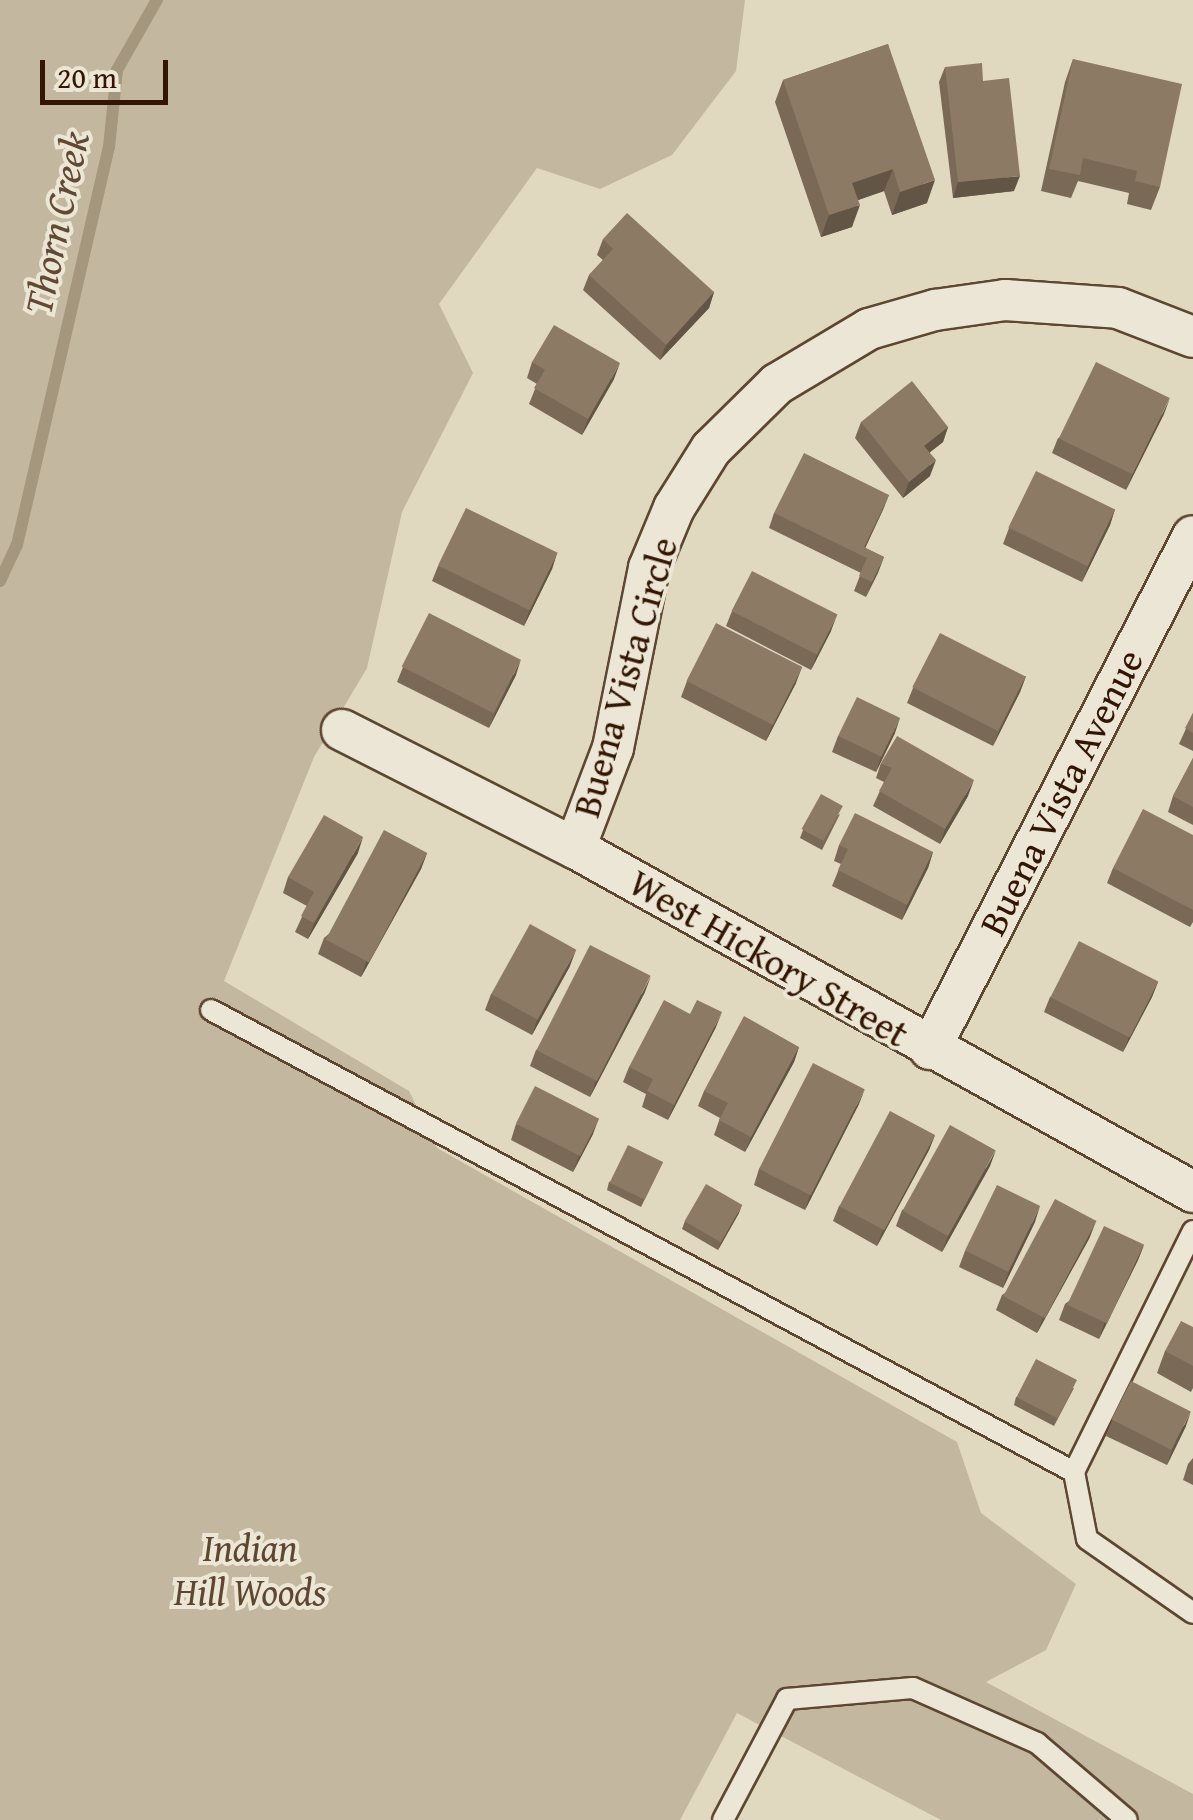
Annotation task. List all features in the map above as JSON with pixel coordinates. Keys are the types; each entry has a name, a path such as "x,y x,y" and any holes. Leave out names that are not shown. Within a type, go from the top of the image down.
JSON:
{"street":[{"name":"Buena Vista Circle","path":"575,848 612,748 650,568 674,508 711,450 777,384 869,330 934,310 1005,300 1118,308 1193,337"},
{"name":"Buena Vista Avenue","path":"930,1049 1193,536"},
{"name":"West Hickory Street","path":"342,730 575,848 1193,1192"}],"lane":[{"path":"211,1010 1074,1472"},
{"path":"1193,1231 1074,1472 1087,1539 1193,1613"},
{"path":"722,1820 787,1699 913,1688 1037,1742 1127,1820"}],"green space":[{"name":"Indian Hill Woods","path":"0,0 745,0 736,71 672,155 600,189 537,168 439,304 473,373 402,512 367,668 314,757 224,981 409,1091 437,1148 957,1442 981,1513 1076,1584 1046,1650 986,1682 1193,1794 1193,1820 941,1820 737,1713 680,1820 0,1820"}],"building":[{"path":"888,44 935,180 900,192 893,169 852,183 860,205 829,215 783,80"},
{"path":"1073,59 1182,84 1160,187 1135,181 1137,171 1083,158 1080,175 1049,169"},
{"path":"982,63 983,81 1009,78 1020,176 958,182 945,67"},
{"path":"627,213 714,292 666,345 589,275 613,249 603,239"},
{"path":"554,325 620,363 588,419 534,388 545,370 532,362"},
{"path":"1096,362 1170,398 1132,474 1059,438"},
{"path":"912,381 948,427 924,446 936,460 909,482 861,422"},
{"path":"804,453 889,495 864,547 884,557 872,582 859,576 867,558 774,513"},
{"path":"1036,471 1115,510 1087,566 1008,528"},
{"path":"466,508 558,553 530,610 438,566"},
{"path":"752,571 838,615 817,655 732,611"},
{"path":"429,613 521,660 494,713 402,666"},
{"path":"716,623 802,667 773,725 686,681"},
{"path":"940,633 1026,677 998,731 912,687"},
{"path":"857,697 900,718 881,757 838,736"},
{"path":"1193,713 1193,733 1185,728"},
{"path":"897,736 974,780 945,829 879,791 892,768 881,763"},
{"path":"1193,758 1193,807 1173,796"},
{"path":"821,794 843,806 823,841 802,829"},
{"path":"1143,809 1193,835 1193,910 1113,868"},
{"path":"855,813 933,852 907,905 838,870 848,849 839,845"},
{"path":"324,815 363,837 314,923 301,916 314,892 288,877"},
{"path":"384,830 427,853 369,962 326,939"},
{"path":"530,924 576,950 538,1020 491,994"},
{"path":"1079,941 1158,981 1130,1038 1050,997"},
{"path":"590,945 651,976 597,1081 536,1050"},
{"path":"664,1000 690,1014 697,1000 722,1012 674,1105 647,1091 653,1079 629,1067"},
{"path":"744,1016 799,1047 751,1137 719,1120 728,1103 704,1091"},
{"path":"813,1063 865,1089 811,1195 759,1169"},
{"path":"535,1086 599,1119 580,1156 516,1123"},
{"path":"890,1111 935,1135 884,1230 839,1206"},
{"path":"950,1125 995,1150 948,1236 902,1211"},
{"path":"628,1145 663,1162 645,1200 610,1183"},
{"path":"706,1184 742,1205 721,1242 684,1221"},
{"path":"997,1185 1040,1206 1008,1272 965,1251"},
{"path":"1055,1199 1096,1221 1045,1318 1003,1296"},
{"path":"1104,1226 1144,1245 1107,1323 1067,1305"},
{"path":"1181,1321 1193,1327 1193,1366 1165,1351"},
{"path":"1036,1359 1077,1380 1057,1418 1016,1397"},
{"path":"1131,1381 1191,1411 1171,1450 1111,1419"}],"waterway":[{"name":"Thorn Creek","path":"0,581 17,545 109,147 117,70 157,0"}]}
